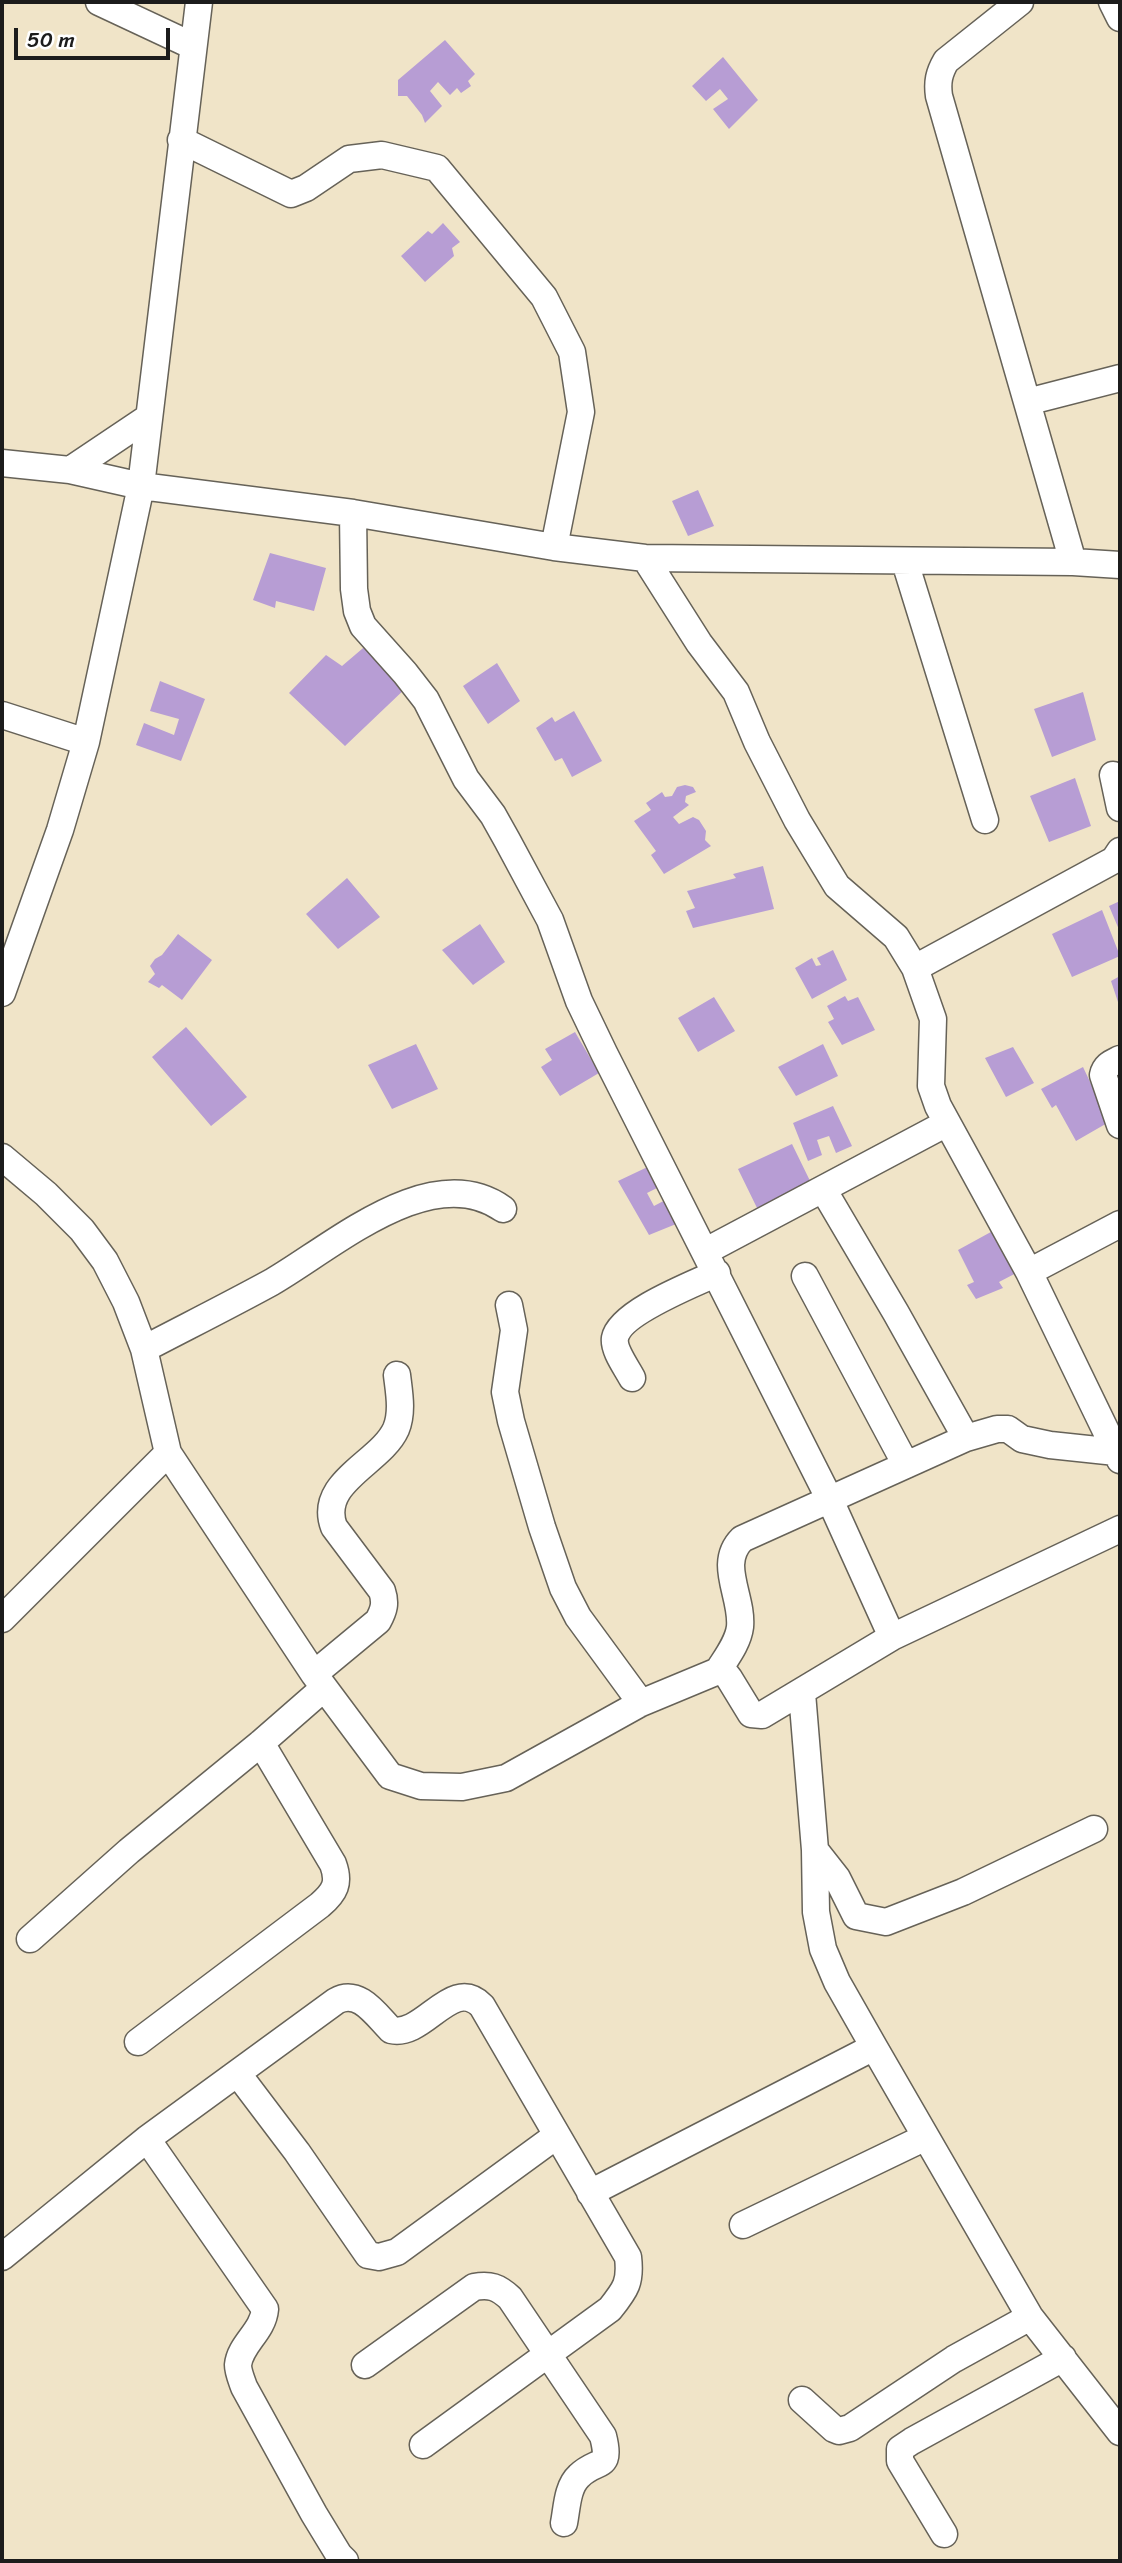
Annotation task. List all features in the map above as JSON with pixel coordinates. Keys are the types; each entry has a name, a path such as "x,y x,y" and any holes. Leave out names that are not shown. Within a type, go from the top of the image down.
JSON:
{"street":[{"path":"99,2 193,46"},
{"path":"2,993 60,830 86,742 141,486 199,2"},
{"path":"1020,2 946,61 937,83 1073,562"},
{"path":"1112,2 1120,18"},
{"path":"181,140 291,194 306,188 349,159 382,155 437,168 544,297 572,352 581,412 554,547"},
{"path":"1027,402 1120,378"},
{"path":"69,470 149,417"},
{"path":"2,463 69,470 141,486 354,513 554,547 645,558 1073,562 1120,565"},
{"path":"354,513 354,589 357,611 363,626 426,700 466,779 493,815 550,920 579,1001 830,1500 892,1637"},
{"path":"645,558 698,643 736,692 757,742 797,820 836,886 896,937 915,968 933,1019 931,1086 947,1123 1029,1272 1118,1456"},
{"path":"905,562 985,820"},
{"path":"2,715 86,742"},
{"path":"1113,775 1120,808"},
{"path":"915,968 1114,860 1120,851"},
{"path":"1120,1059 1104,1069 1103,1075 1120,1125"},
{"path":"632,1378 615,1346 618,1330 646,1307 823,1189 947,1123"},
{"path":"2,1157 46,1194 82,1230 105,1261 126,1303 144,1349 168,1453 319,1681 390,1776 421,1786 462,1787 506,1778 641,1703 718,1671 725,1673 751,1714 762,1716 892,1637 1120,1529"},
{"path":"823,1189 966,1438"},
{"path":"144,1349 271,1282 365,1223 398,1207 421,1199 470,1194 489,1199 503,1209"},
{"path":"1029,1272 1120,1224"},
{"path":"805,1276 906,1465"},
{"path":"509,1305 514,1330 505,1392 542,1527 563,1588 578,1617 641,1703"},
{"path":"30,1939 129,1851 261,1743 378,1621 385,1602 383,1591 334,1527 330,1509 342,1484 390,1440 398,1425 400,1406 397,1375"},
{"path":"718,1671 740,1629 730,1559 735,1546 742,1539 966,1438 997,1429 1008,1429 1022,1439 1050,1446 1118,1456"},
{"path":"2,1619 168,1453"},
{"path":"802,1693 815,1850 816,1912 823,1949 837,1982 1030,2317 1120,2432"},
{"path":"138,2042 333,1894 337,1883 333,1864 261,1743"},
{"path":"815,1850 837,1878 856,1916 886,1922 963,1892 1094,1829"},
{"path":"2,2257 147,2139 342,1997 359,1999 391,2030 397,2031 461,1996 470,1996 482,2006 628,2257 630,2274 625,2290 610,2308 423,2445"},
{"path":"590,2193 874,2047"},
{"path":"238,2074 297,2151 368,2255 379,2257 397,2252 556,2136"},
{"path":"743,2225 926,2137"},
{"path":"147,2139 265,2309 262,2325 242,2354 238,2365 239,2374 314,2514 345,2561"},
{"path":"365,2365 474,2287 498,2287 510,2298 603,2436 607,2452 602,2462 578,2476 569,2493 564,2523"},
{"path":"802,2400 834,2429 839,2431 850,2428 954,2359 1030,2317"},
{"path":"944,2534 900,2461 900,2449 1063,2358"}],"building":[{"path":"445,40 475,74 468,81 471,86 461,93 457,88 450,95 438,82 430,91 442,106 425,123 407,96 398,96 398,80"},
{"path":"723,57 758,100 729,129 713,109 728,99 720,89 706,101 692,86"},
{"path":"443,223 460,242 452,248 454,256 425,282 401,256 428,231 432,234"},
{"path":"698,490 714,526 688,536 672,501"},
{"path":"270,553 326,568 314,611 276,601 275,608 253,600"},
{"path":"369,643 408,686 345,746 289,693 326,655 342,666"},
{"path":"497,663 520,701 488,724 463,686"},
{"path":"160,681 205,699 181,761 136,745 144,723 174,735 179,719 150,711"},
{"path":"1083,692 1096,740 1052,757 1034,709"},
{"path":"574,711 602,761 572,777 562,758 555,761 536,728 552,717 555,722"},
{"path":"1075,778 1091,826 1049,842 1030,796"},
{"path":"677,787 693,787 696,792 686,796 685,802 689,805 673,817 679,824 693,817 699,820 706,831 705,840 711,846 664,874 651,855 656,851 634,821 651,810 646,803 662,792 665,797 672,796"},
{"path":"763,866 774,909 693,928 686,911 695,908 687,891 736,878 733,874"},
{"path":"347,878 380,917 338,949 306,914"},
{"path":"1120,901 1120,932 1109,906"},
{"path":"1102,910 1120,956 1072,977 1052,934"},
{"path":"480,924 505,962 473,985 442,950"},
{"path":"178,934 212,960 182,1000 162,985 159,988 148,982 155,974 150,966"},
{"path":"833,950 847,980 812,999 795,968 812,958 816,966 821,965 817,958"},
{"path":"1120,976 1120,1008 1111,981"},
{"path":"845,996 848,1001 858,997 875,1030 842,1045 828,1022 834,1019 827,1006"},
{"path":"714,997 735,1031 698,1052 678,1018"},
{"path":"186,1027 247,1097 211,1126 152,1057"},
{"path":"575,1032 599,1073 560,1096 541,1067 552,1060 545,1049"},
{"path":"416,1044 438,1089 392,1109 368,1065"},
{"path":"823,1044 838,1076 796,1096 778,1067"},
{"path":"1013,1047 1034,1083 1006,1097 985,1058"},
{"path":"1083,1067 1109,1122 1076,1141 1056,1105 1052,1108 1041,1089"},
{"path":"833,1106 852,1146 836,1153 829,1136 817,1140 822,1155 808,1161 793,1123"},
{"path":"792,1144 813,1187 759,1212 738,1169"},
{"path":"656,1163 665,1184 647,1193 654,1206 671,1197 681,1222 649,1235 618,1181"},
{"path":"1000,1227 1022,1270 999,1282 1003,1288 976,1299 967,1285 974,1282 958,1250"}]}
